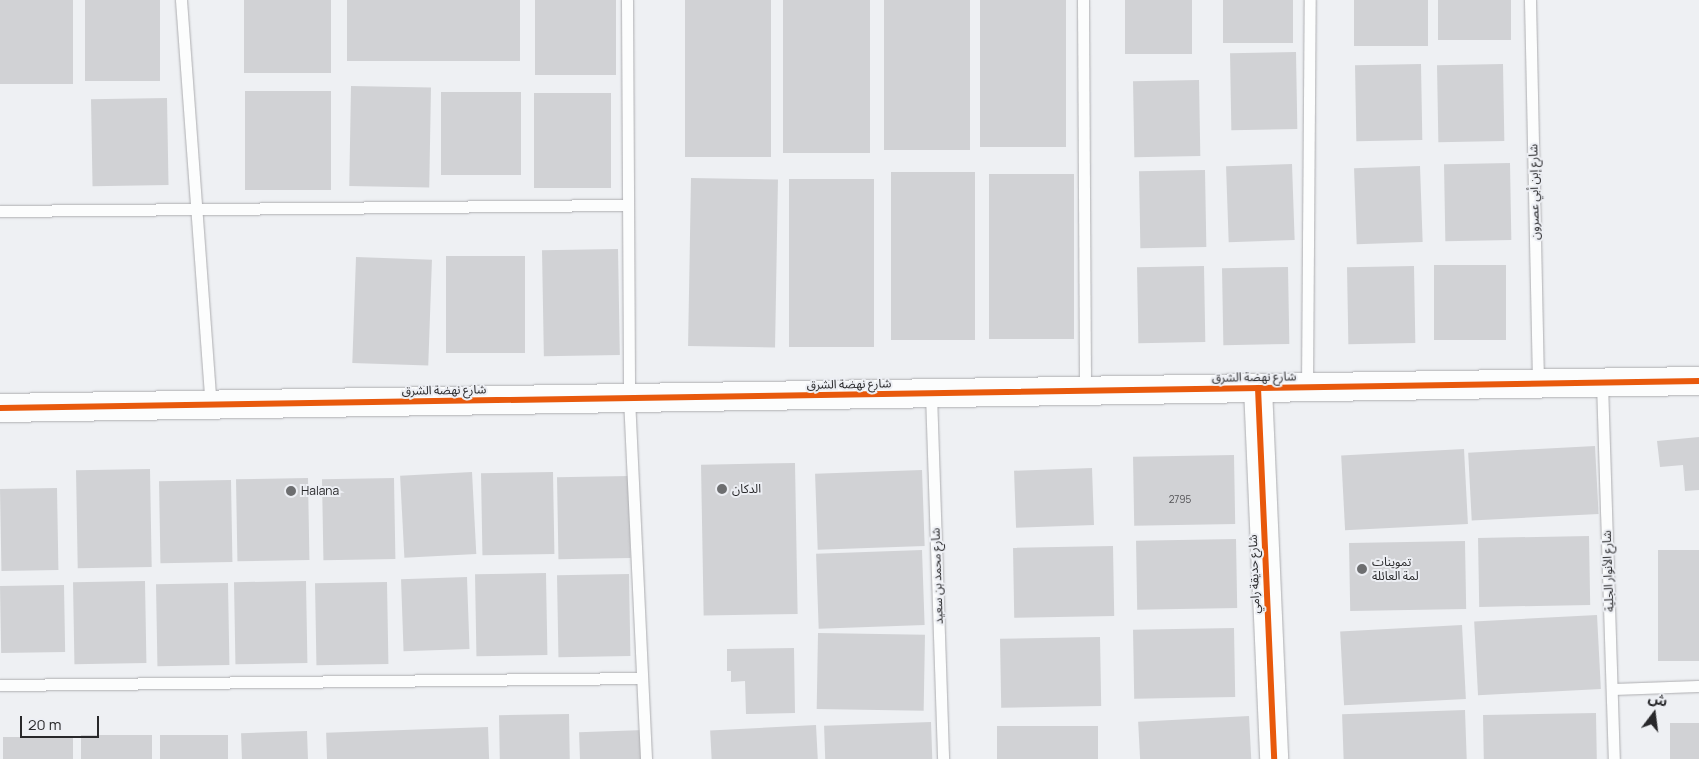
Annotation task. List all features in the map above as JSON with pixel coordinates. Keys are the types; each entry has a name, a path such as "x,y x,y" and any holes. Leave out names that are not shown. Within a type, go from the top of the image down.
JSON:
{"street":[{"name":"شارع نهضة الشرق","path":"0,408 1699,381"},
{"name":"شارع حديقة رامي","path":"1258,388 1274,759"}],"lane":[{"path":"181,0 210,405"},
{"path":"627,0 629,398 646,759"},
{"path":"1082,0 1085,391"},
{"path":"1307,387 1310,0"},
{"name":"شارع إبن أبي عصرون","path":"1530,0 1538,384"},
{"path":"0,211 628,205"},
{"name":"شارع الأنوار الجلية","path":"1602,383 1614,759"},
{"name":"شارع محمد بن سعيد","path":"931,394 943,759"},
{"path":"0,686 642,678"},
{"path":"1612,689 1699,686"}],"building":[{"path":"0,0 73,0 73,84 0,84"},
{"path":"85,0 160,0 160,81 85,81"},
{"path":"244,0 331,0 331,73 244,73"},
{"path":"347,0 520,0 520,61 347,61"},
{"path":"535,0 616,0 616,75 535,75"},
{"path":"685,0 771,0 771,157 685,157"},
{"path":"783,0 870,0 870,153 783,153"},
{"path":"884,0 970,0 970,150 884,150"},
{"path":"980,0 1066,0 1066,147 980,147"},
{"path":"1125,0 1192,0 1192,54 1125,54"},
{"path":"1223,0 1293,0 1293,43 1223,43"},
{"path":"1354,0 1428,0 1428,46 1354,46"},
{"path":"1438,0 1511,0 1511,40 1438,40"},
{"path":"1296,52 1297,129 1231,130 1230,53"},
{"path":"1421,64 1422,140 1356,141 1355,65"},
{"path":"1503,64 1504,141 1438,142 1437,65"},
{"path":"1199,80 1200,156 1134,157 1133,81"},
{"path":"351,86 431,87 429,187 349,186"},
{"path":"245,91 331,91 331,190 245,190"},
{"path":"441,92 521,92 521,175 441,175"},
{"path":"534,93 611,93 611,188 534,188"},
{"path":"167,98 169,185 93,186 91,99"},
{"path":"1510,163 1511,240 1445,241 1444,164"},
{"path":"1292,164 1295,240 1229,242 1226,166"},
{"path":"1420,166 1423,242 1357,244 1354,168"},
{"path":"1205,170 1206,247 1140,248 1139,171"},
{"path":"891,172 975,172 975,340 891,340"},
{"path":"989,174 1074,174 1074,339 989,339"},
{"path":"691,178 778,180 775,347 688,346"},
{"path":"789,179 874,179 874,347 789,347"},
{"path":"618,249 620,355 544,356 542,250"},
{"path":"446,256 525,256 525,353 446,353"},
{"path":"356,257 432,260 428,366 352,363"},
{"path":"1434,265 1506,265 1506,340 1434,340"},
{"path":"1204,266 1205,342 1138,343 1137,267"},
{"path":"1414,266 1415,343 1348,344 1347,267"},
{"path":"1288,267 1289,344 1223,345 1222,268"},
{"path":"1699,437 1699,490 1685,491 1683,465 1660,467 1657,441"},
{"path":"1595,446 1599,514 1472,521 1468,453"},
{"path":"1464,449 1468,524 1345,530 1341,455"},
{"path":"1234,455 1235,524 1134,526 1133,457"},
{"path":"795,463 798,614 704,616 701,465"},
{"path":"1092,468 1094,525 1016,528 1014,471"},
{"path":"150,469 152,567 78,568 76,470"},
{"path":"922,470 925,546 818,550 815,474"},
{"path":"472,472 476,554 404,558 400,476"},
{"path":"553,472 554,554 482,555 481,473"},
{"path":"629,476 630,558 558,559 557,477"},
{"path":"308,478 309,560 237,561 236,479"},
{"path":"394,478 395,559 323,560 322,479"},
{"path":"231,480 232,562 160,563 159,481"},
{"path":"57,488 58,570 1,571 0,489"},
{"path":"1589,536 1590,605 1479,607 1478,538"},
{"path":"1236,539 1237,608 1137,610 1136,541"},
{"path":"1465,541 1466,609 1350,611 1349,543"},
{"path":"1113,546 1114,616 1014,618 1013,548"},
{"path":"922,550 925,625 819,629 816,554"},
{"path":"1658,550 1699,550 1699,661 1658,661"},
{"path":"546,573 547,655 476,656 475,574"},
{"path":"629,574 630,656 558,657 557,575"},
{"path":"467,577 470,649 404,651 401,579"},
{"path":"145,581 146,663 74,664 73,582"},
{"path":"306,581 307,663 235,664 234,582"},
{"path":"387,582 388,664 316,665 315,583"},
{"path":"228,583 229,665 157,666 156,584"},
{"path":"64,585 65,652 1,653 0,586"},
{"path":"1597,615 1601,689 1478,695 1474,621"},
{"path":"1462,625 1466,699 1344,705 1340,631"},
{"path":"1234,628 1235,697 1134,699 1133,630"},
{"path":"818,633 925,635 924,711 817,709"},
{"path":"1100,637 1101,706 1001,708 1000,639"},
{"path":"794,648 795,713 746,714 745,681 731,682 731,671 727,671 727,649"},
{"path":"1465,710 1467,759 1344,759 1342,714"},
{"path":"1596,713 1597,759 1484,759 1483,715"},
{"path":"569,714 570,759 500,759 499,715"},
{"path":"1249,716 1251,759 1140,759 1138,722"},
{"path":"931,722 932,759 825,759 824,726"},
{"path":"1670,723 1699,723 1699,759 1670,759"},
{"path":"816,725 818,759 712,759 710,731"},
{"path":"997,726 1098,726 1098,759 997,759"},
{"path":"488,727 489,759 327,759 326,733"},
{"path":"645,730 646,759 580,759 579,732"},
{"path":"307,731 308,759 242,759 241,733"},
{"path":"81,735 152,735 152,759 81,759"},
{"path":"160,735 228,735 228,759 160,759"},
{"path":"3,737 73,737 73,759 3,759"}],"cycle path":[{"path":"0,408 1699,381"},
{"path":"1258,388 1274,759"}],"place":[{"name":"الدكان","path":"722,489"},
{"name":"Halana","path":"291,491"},
{"name":"تموينات لمة العائلة","path":"1362,569"}]}
